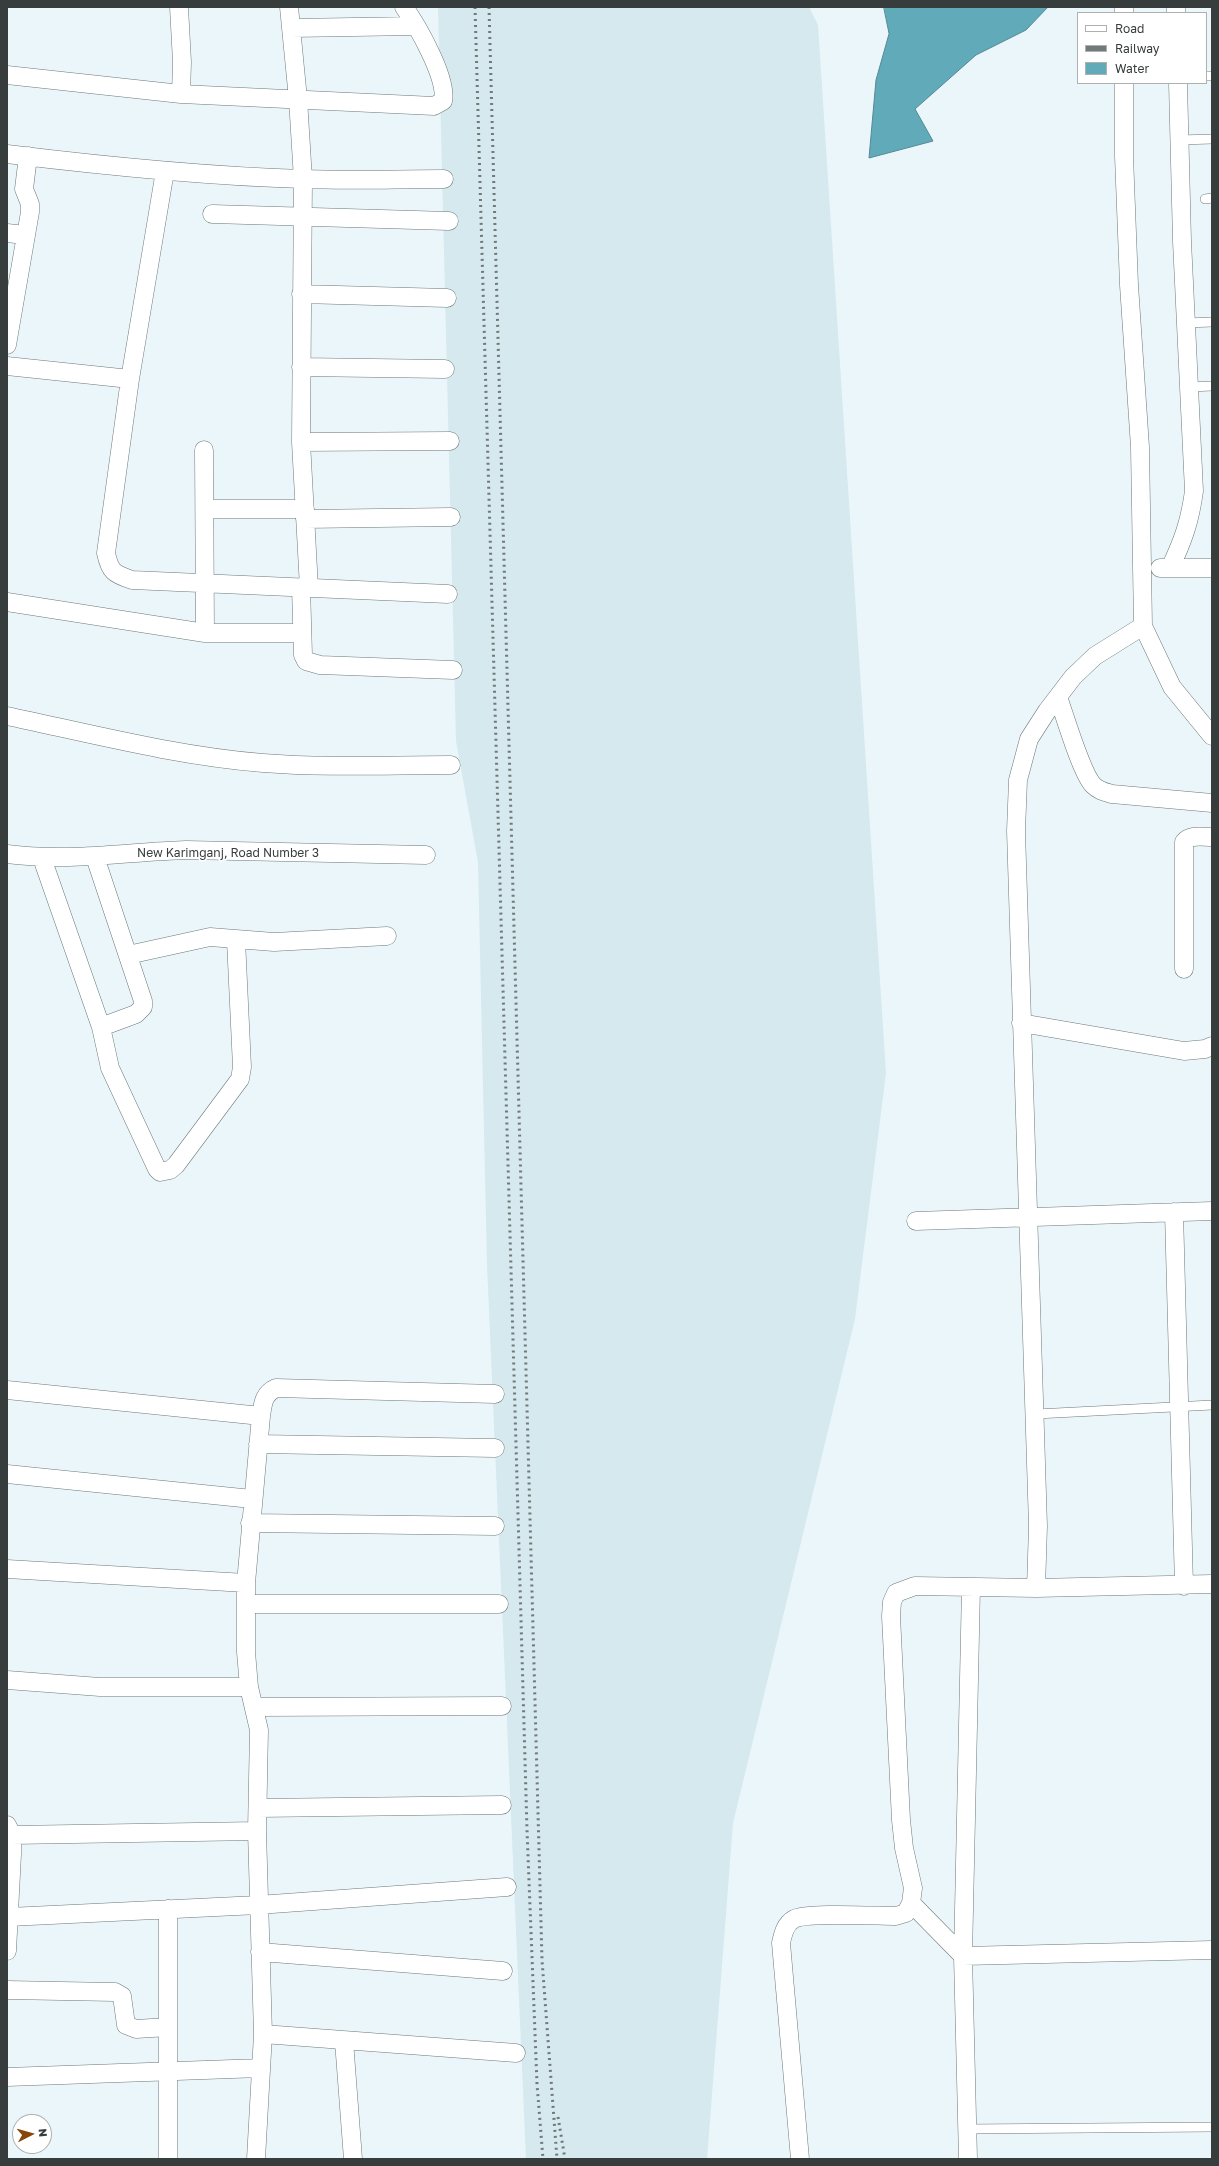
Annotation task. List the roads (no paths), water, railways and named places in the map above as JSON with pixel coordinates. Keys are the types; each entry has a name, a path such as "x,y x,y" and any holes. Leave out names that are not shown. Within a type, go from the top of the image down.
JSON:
{"street":[{"path":"179,7 182,62 181,94"},
{"path":"290,7 303,179 301,217 301,442 305,514 305,587 302,633 303,655 306,661 311,664 453,670"},
{"path":"7,75 181,94 434,106 440,104 443,101 444,88 429,51 404,7"},
{"path":"291,28 415,26"},
{"path":"1124,84 1124,156 1128,270 1140,447 1144,626 1172,687 1212,736"},
{"path":"1170,568 1181,545 1190,520 1194,491 1182,241 1178,84"},
{"path":"7,154 165,171 303,179 444,179"},
{"path":"7,345 30,212 30,204 24,189 28,156"},
{"path":"165,171 130,379 106,553 109,567 118,575 132,580 448,594"},
{"path":"212,214 449,220"},
{"path":"7,233 25,235"},
{"path":"301,294 448,298"},
{"path":"7,366 130,379"},
{"path":"301,367 445,369"},
{"path":"301,442 450,441"},
{"path":"204,450 205,633"},
{"path":"205,509 305,514 451,517"},
{"path":"1143,568 1212,568"},
{"path":"7,602 205,633 302,633"},
{"path":"1036,1588 1038,1526 1036,1414 1027,1218 1021,1023 1016,831 1018,780 1029,739 1073,677 1095,656 1144,626"},
{"path":"1058,697 1079,757 1092,784 1100,791 1112,794 1212,803"},
{"path":"7,716 154,747 264,763 451,765"},
{"path":"1184,969 1184,842 1187,838 1192,837 1212,838"},
{"name":"New Karimganj, Road Number 3","path":"7,854 42,858 95,857 186,850 426,855"},
{"path":"95,857 143,1001 143,1007 136,1014 101,1027"},
{"path":"42,858 101,1027 110,1068 153,1162 160,1172 170,1170 204,1130 240,1079 242,1067 236,940"},
{"path":"128,955 210,938 274,942 387,936"},
{"path":"1021,1023 1184,1050 1205,1049 1212,1046"},
{"path":"916,1221 1212,1211"},
{"path":"1174,1212 1184,1586"},
{"path":"256,2159 263,2034 258,1906 257,1831 259,1730 255,1707 249,1687 246,1652 246,1583 252,1499 264,1398 268,1391 276,1388 495,1394"},
{"path":"7,1390 261,1416"},
{"path":"258,1444 495,1448"},
{"path":"7,1474 252,1499"},
{"path":"250,1523 495,1526"},
{"path":"7,1569 246,1583"},
{"path":"800,2159 781,1943 784,1930 794,1919 809,1916 896,1916 906,1913 911,1903 913,1888 904,1848 901,1820 892,1602 896,1593 915,1586 1036,1588 1184,1586 1212,1584"},
{"path":"968,2159 963,1956 971,1587"},
{"path":"246,1604 499,1604"},
{"path":"7,1680 100,1687 249,1687"},
{"path":"255,1707 502,1706"},
{"path":"258,1808 502,1805"},
{"path":"7,1951 10,1830 257,1831"},
{"path":"9,1917 258,1906 507,1887"},
{"path":"911,1903 963,1956 1212,1950"},
{"path":"168,1909 168,2159"},
{"path":"260,1952 503,1971"},
{"path":"7,1990 115,1992 122,1996 126,2025 136,2029 168,2027"},
{"path":"263,2034 516,2053"},
{"path":"344,2041 353,2159"},
{"path":"7,2077 261,2068"}],"lane":[{"path":"1180,140 1212,139"},
{"path":"1186,323 1212,322"},
{"path":"1190,387 1212,386"},
{"path":"1036,1414 1212,1405"},
{"path":"968,2129 1212,2127"}],"water":[{"path":"884,7 1048,7 1026,30 976,55 915,109 933,141 869,158 876,80 889,34"}],"railway":[{"path":"475,7 527,1830 537,2084 543,2159"},
{"path":"489,7 542,1960 557,2159"},
{"path":"558,2117 565,2159"}]}
